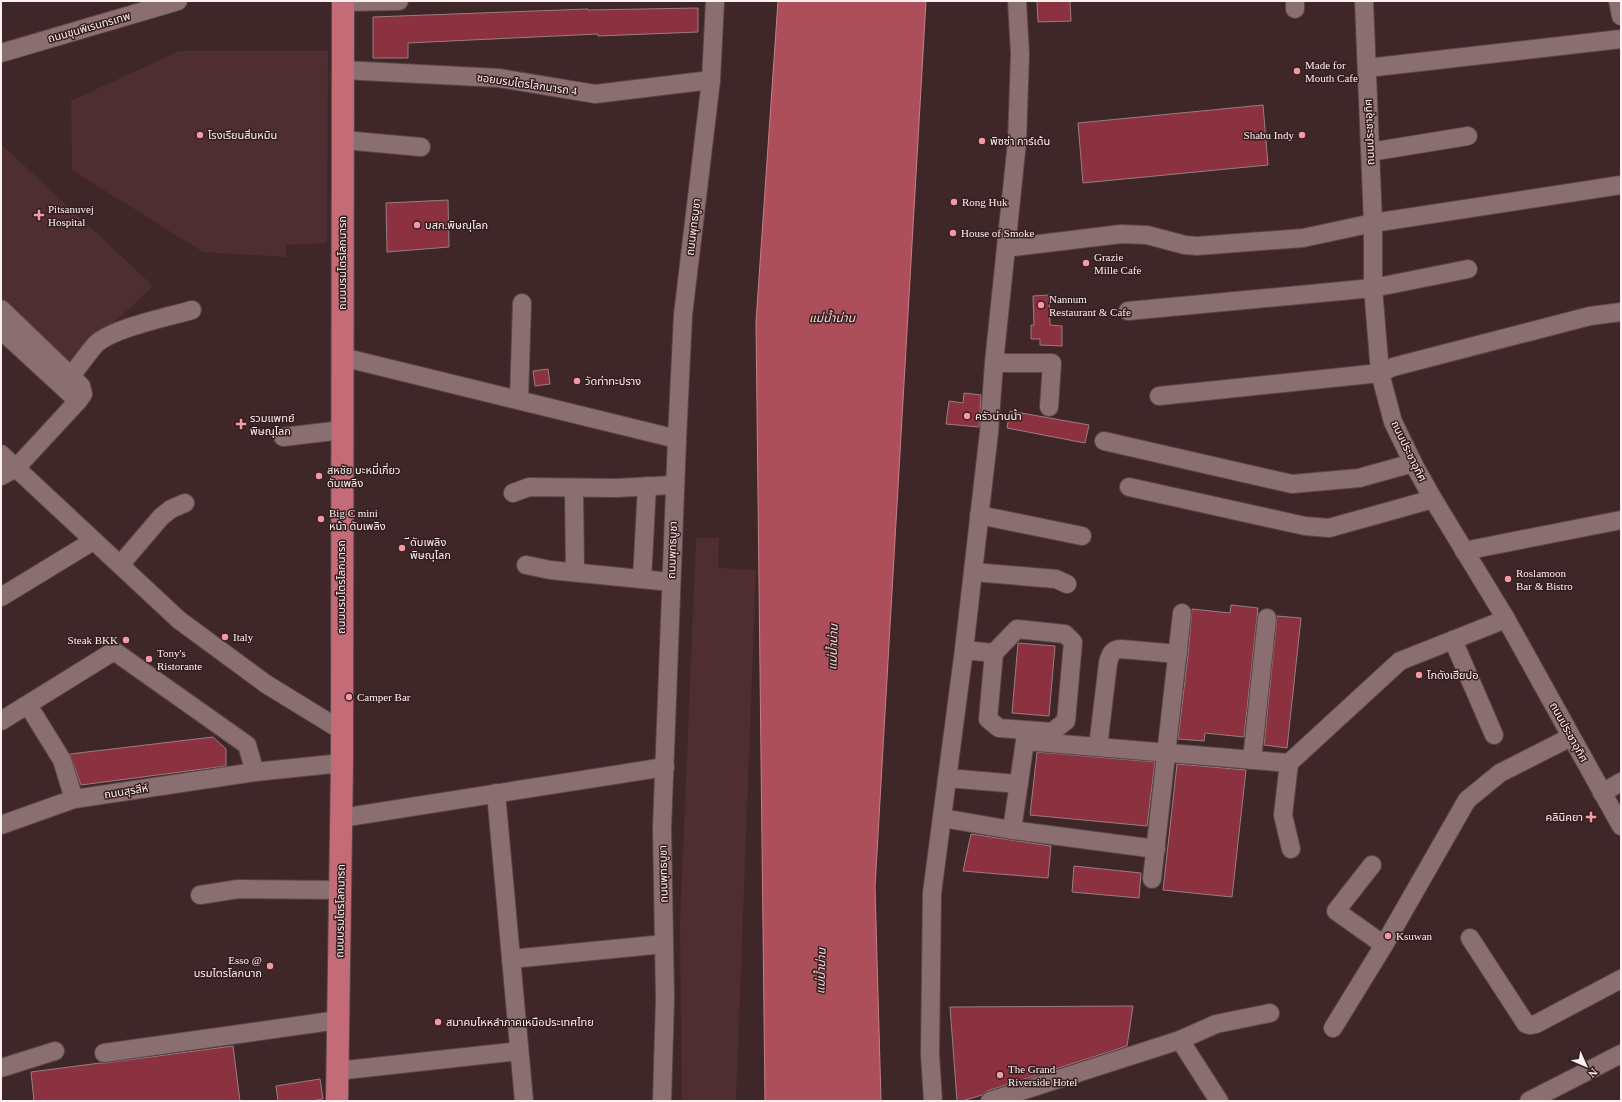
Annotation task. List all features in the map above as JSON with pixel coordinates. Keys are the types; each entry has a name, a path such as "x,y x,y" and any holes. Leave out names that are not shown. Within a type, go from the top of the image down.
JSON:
{"main road":[{"name":"ถนนบรมไตรโลกนารถ","path":"337,1101 342,763 343,1"}],"street":[{"name":"ถนนขุนพิเรนทรเทพ","path":"1,53 178,1"},
{"path":"343,1 399,1"},
{"name":"ถนนพุทธบูชา","path":"662,1101 664,944 662,828 676,439 683,315 711,80 715,1"},
{"path":"933,1101 930,1054 932,893 964,650 989,432 994,363 1017,142 1020,54 1017,1"},
{"name":"ถนนประชาอุทิศ","path":"1364,1 1373,223 1373,288 1380,373 1394,422 1413,463 1433,499 1506,619 1621,826"},
{"path":"1618,1 1621,16"},
{"path":"1367,68 1621,39"},
{"name":"ซอยบรมไตรโลกนารถ 4","path":"343,70 499,78 595,94 711,80"},
{"path":"1370,152 1468,136"},
{"path":"343,140 421,147"},
{"path":"1006,248 1121,234 1147,235 1185,245 1197,246 1303,238 1373,223 1621,185"},
{"path":"1128,311 1373,288 1468,269"},
{"path":"519,400 522,303"},
{"path":"1,309 71,376 80,386 83,394 78,402 8,472"},
{"path":"71,376 97,344 106,337 122,330 192,310"},
{"path":"1159,396 1380,373 1393,367 1582,318 1621,312"},
{"path":"1,330 78,402"},
{"path":"342,357 676,439"},
{"path":"994,363 1052,363 1049,407"},
{"path":"283,437 342,430"},
{"path":"1104,441 1292,484 1359,478 1413,463"},
{"path":"1,454 8,472 93,540 179,620 266,684 341,730"},
{"path":"513,493 529,487 574,488 674,485"},
{"path":"642,579 647,486"},
{"path":"1129,487 1305,526 1329,528 1433,499"},
{"path":"574,488 575,572"},
{"path":"120,565 161,517 171,509 185,503"},
{"path":"979,515 1082,536"},
{"path":"1464,551 1621,520"},
{"path":"1,598 93,540"},
{"path":"526,565 550,570 671,582"},
{"path":"973,572 1056,580 1067,584"},
{"path":"1152,879 1182,613"},
{"path":"1252,760 1267,618"},
{"path":"1291,848 1283,815 1289,763 1400,661 1506,619"},
{"path":"1017,629 1065,634 1073,642 1066,721 1052,732 999,728 988,719 994,653 1017,629"},
{"path":"1453,640 1494,736"},
{"path":"1098,747 1108,663 1112,652 1114,650 1121,649 1178,654"},
{"path":"964,650 994,653"},
{"path":"1,721 114,651 246,745 255,772"},
{"path":"28,705 62,760 74,799"},
{"path":"1333,1028 1430,868 1467,800 1500,773 1571,737"},
{"path":"1012,830 1025,741 1289,763"},
{"name":"ถนนสุรสีห์","path":"1,825 74,799 255,772 342,763"},
{"path":"341,818 665,766"},
{"path":"947,778 1019,784"},
{"path":"1602,793 1621,782"},
{"path":"496,793 524,1101"},
{"path":"942,818 1012,830 1156,849"},
{"path":"1372,865 1336,911 1384,945"},
{"path":"200,895 238,889 340,890"},
{"path":"1470,938 1526,1024 1536,1024 1621,978"},
{"path":"511,960 664,944"},
{"path":"990,1101 1180,1040 1216,1024 1270,1013"},
{"path":"104,1052 338,1020"},
{"path":"1180,1040 1219,1101"},
{"path":"1,1068 55,1051"},
{"path":"337,1071 519,1051"},
{"path":"1529,1101 1621,1054"}],"shaded area":[{"name":"โรงเรียนสิ่นหมิน","path":"179,51 328,51 327,243 286,245 286,257 203,252 72,170 71,101"},
{"name":"Pitsanuvej Hospital","path":"1,144 153,286 54,379 1,329"},
{"path":"696,538 719,538 718,568 756,570 736,1101 682,1101 680,925"}],"water":[{"name":"แม่น้ำน่าน","path":"778,1 926,1 875,887 881,1101 765,1101 756,322"}],"building":[{"path":"1037,1 1070,1 1071,21 1038,22"},
{"path":"698,8 698,32 598,36 598,34 408,43 408,58 373,58 373,17 588,9"},
{"path":"1263,105 1268,165 1083,183 1078,123"},
{"name":"บสก.พิษณุโลก","path":"448,200 449,247 387,252 386,203"},
{"path":"1049,295 1050,325 1062,326 1062,346 1040,345 1040,339 1031,339 1031,325 1034,325 1033,296"},
{"path":"548,369 550,384 535,386 533,371"},
{"path":"964,393 981,395 979,427 946,424 949,401 963,403"},
{"path":"1010,411 1089,425 1085,443 1007,428"},
{"path":"1231,605 1258,608 1244,737 1205,733 1204,741 1178,739 1192,609 1230,613"},
{"path":"1277,616 1301,618 1287,748 1264,745"},
{"path":"1018,643 1055,646 1049,716 1012,713"},
{"path":"213,737 226,749 226,766 81,785 70,754"},
{"path":"1037,752 1155,762 1147,826 1030,815"},
{"path":"1177,764 1246,770 1232,897 1163,890"},
{"path":"971,834 1051,846 1048,878 963,871"},
{"path":"1074,866 1141,873 1139,898 1072,892"},
{"name":"The Grand Riverside Hotel","path":"1133,1006 1127,1046 987,1091 982,1095 957,1101 950,1007"},
{"path":"233,1046 240,1101 34,1101 31,1072"},
{"path":"320,1079 323,1099 312,1101 278,1101 276,1086"}],"place":[{"name":"Made for Mouth Cafe","path":"1297,71"},
{"name":"โรงเรียนสิ่นหมิน","path":"200,135"},
{"name":"Shabu Indy","path":"1302,135"},
{"name":"พิซซ่า การ์เด้น","path":"982,141"},
{"name":"Rong Huk","path":"954,202"},
{"name":"Pitsanuvej Hospital","path":"39,215"},
{"name":"บสก.พิษณุโลก","path":"417,225"},
{"name":"House of Smoke","path":"953,233"},
{"name":"Grazie Mille Cafe","path":"1086,263"},
{"name":"Nannum Restaurant & Cafe","path":"1041,305"},
{"name":"วัดท่าทะปราง","path":"577,381"},
{"name":"ครัวน่านน้ำ","path":"967,416"},
{"name":"รวมแพทย์ พิษณุโลก","path":"241,424"},
{"name":"สหชัย บะหมี่เกี่ยว ดับเพลิง","path":"319,476"},
{"name":"Big C mini หน้า ดับเพลิง","path":"321,519"},
{"name":"ีดับเพลิง พิษณุโลก","path":"402,548"},
{"name":"Roslamoon Bar & Bistro","path":"1508,579"},
{"name":"Italy","path":"225,637"},
{"name":"Steak BKK","path":"126,640"},
{"name":"Tony's Ristorante","path":"149,659"},
{"name":"โกดังเฮียปอ","path":"1419,675"},
{"name":"Camper Bar","path":"349,697"},
{"name":"คลินิคยา","path":"1591,817"},
{"name":"Ksuwan","path":"1388,936"},
{"name":"Esso @ บรมไตรโลกนาถ","path":"270,966"},
{"name":"สมาคมไหหลำภาคเหนือประเทศไทย","path":"438,1022"},
{"name":"The Grand Riverside Hotel","path":"1000,1075"}]}
